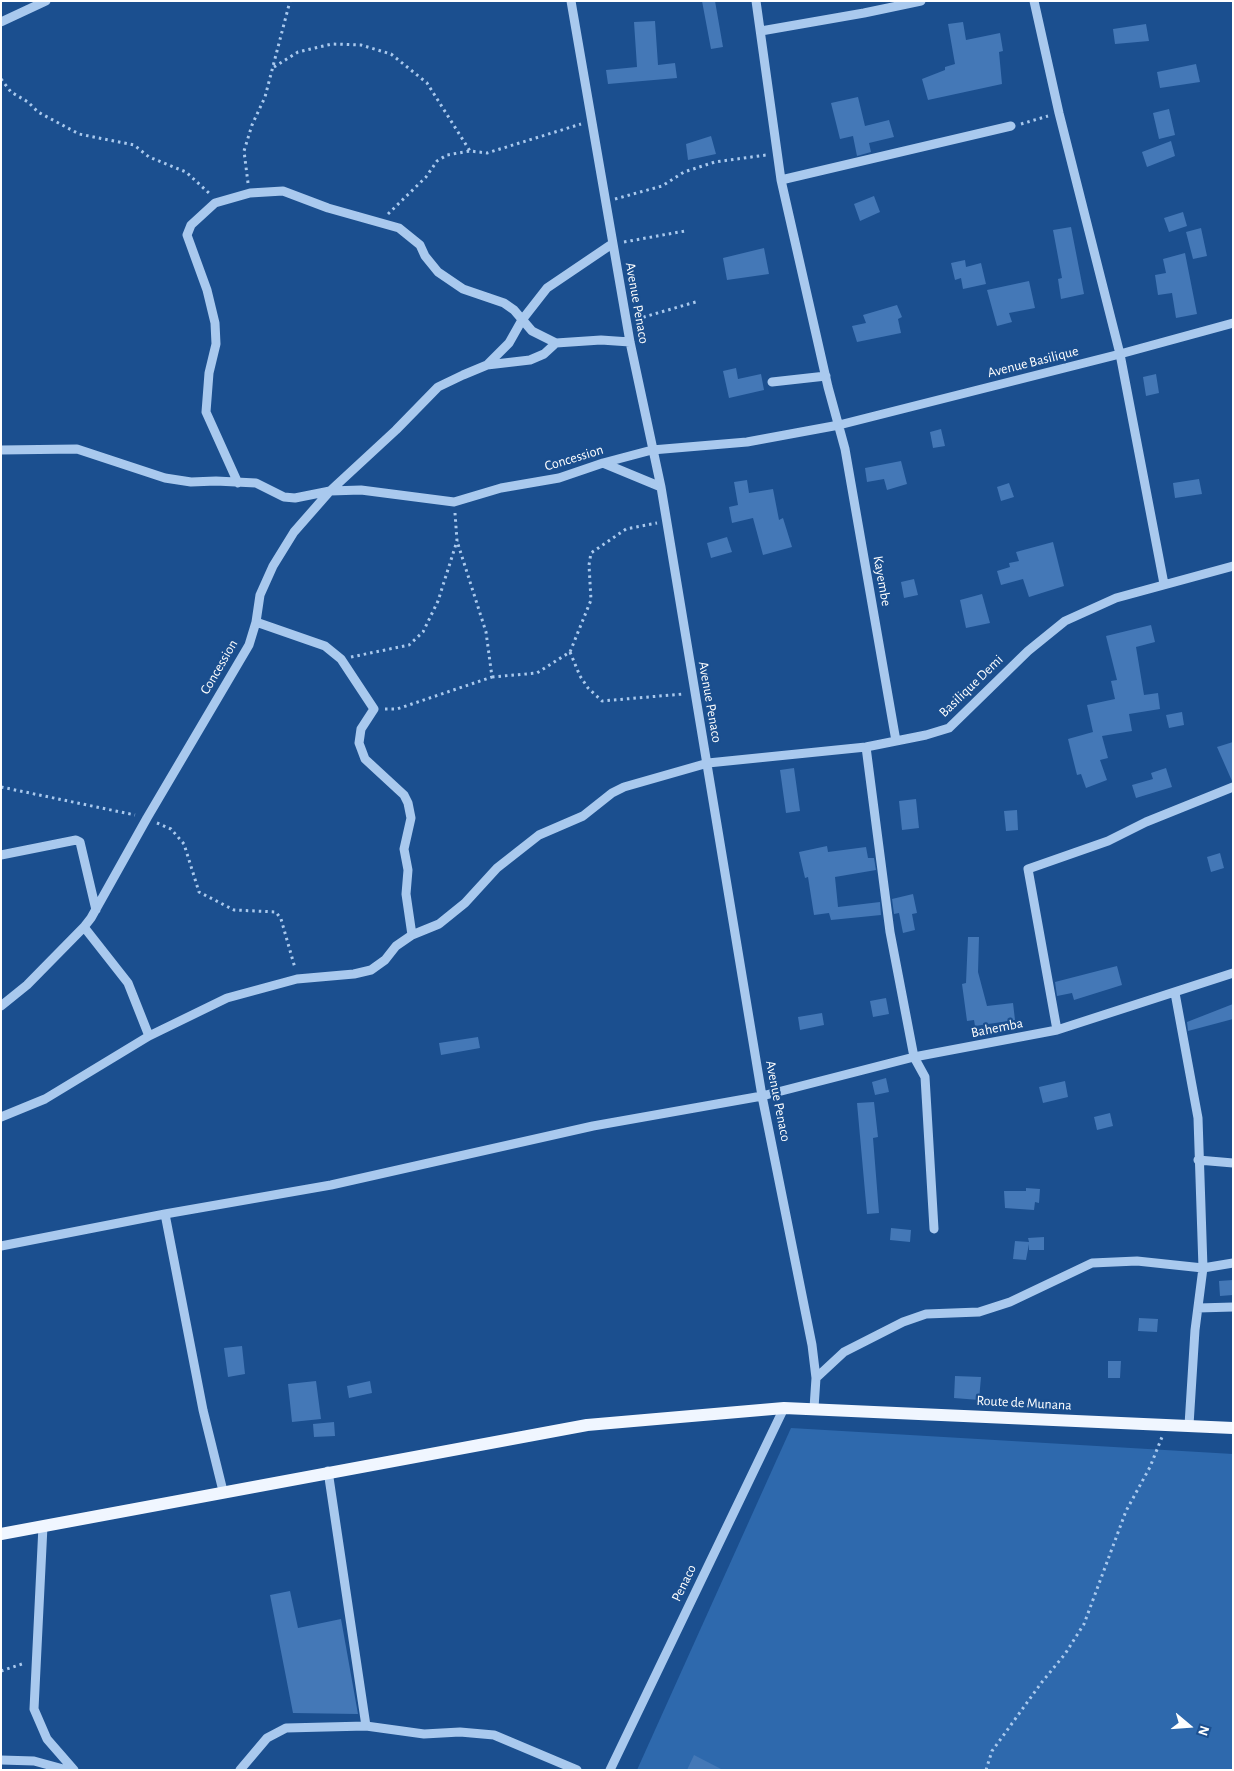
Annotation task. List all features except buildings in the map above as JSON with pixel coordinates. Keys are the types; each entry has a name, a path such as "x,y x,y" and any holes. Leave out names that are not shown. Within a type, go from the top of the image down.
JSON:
{"main road":[{"name":"Route de Munana","path":"1,1534 223,1490 587,1425 784,1408 1233,1428"}],"street":[{"path":"1,22 35,8 46,1"},
{"name":"Avenue Penaco","path":"570,1 630,342 661,487 762,1096 812,1345 816,1378 814,1408"},
{"name":"Kayembe","path":"756,1 781,180 839,425 896,741"},
{"path":"761,31 864,14 921,1"},
{"path":"1034,1 1058,113 1120,354 1164,584"},
{"path":"781,180 1011,126"},
{"path":"238,483 206,412 209,373 216,344 215,323 187,235 191,225 215,203 250,192 283,191 328,208 399,228 411,236 438,272 463,289 504,303 514,310 532,331 556,343 601,340 630,342"},
{"path":"487,365 509,343 522,320 547,288 612,244"},
{"name":"Avenue Basilique","path":"652,450 747,442 839,425 1120,354 1233,323"},
{"path":"1,450 76,450 165,478 191,482 256,483 284,497 295,498 330,491 396,430 438,387 487,365 530,360 544,354 556,343"},
{"path":"772,382 826,376"},
{"name":"Concession","path":"1,1006 26,985 84,927 96,910 147,818 249,645 256,622 260,595 273,566 294,532 330,491 361,490 408,494 454,502 501,488 559,478 603,463 652,450"},
{"path":"603,463 661,487"},
{"name":"Basilique Demi","path":"1,1118 45,1099 149,1036 226,998 297,979 354,974 371,970 412,935 439,924 465,903 497,868 539,834 583,816 612,793 624,787 708,763 866,747 949,728 1028,651 1065,621 1116,598 1233,566"},
{"path":"256,622 325,646 341,659 374,709 362,729 358,743 365,759 404,795 408,803 411,818 404,849 408,870 406,894 412,935"},
{"path":"866,747 890,932 914,1057 925,1077 934,1229"},
{"path":"1057,1030 1028,869 1108,841 1146,822 1233,787"},
{"path":"1,855 76,840 80,842 96,910"},
{"path":"84,927 128,983 149,1036"},
{"name":"Bahemba","path":"1,1246 165,1214 331,1185 593,1126 762,1096 914,1057 1057,1030 1233,973"},
{"path":"1175,993 1198,1118 1202,1268 1189,1425"},
{"path":"1198,1160 1233,1163"},
{"path":"165,1214 203,1410 223,1490"},
{"path":"816,1378 844,1352 903,1322 926,1314 979,1312 1002,1304 1092,1263 1136,1261 1202,1268 1233,1263"},
{"path":"1198,1308 1233,1307"},
{"name":"Penaco","path":"610,1770 784,1408"},
{"path":"328,1472 366,1726"},
{"path":"42,1526 34,1709 46,1738 74,1770"},
{"path":"240,1770 267,1738 286,1728 366,1726 424,1734 460,1732 494,1735 577,1770"},
{"path":"1,1760 34,1761 67,1770"}],"path":[{"path":"250,192 244,150 265,97 290,1"},
{"path":"274,67 298,52 332,44 361,45 391,54 427,83 470,151"},
{"path":"1,79 11,92 28,102 38,112 80,134 134,144 149,156 186,172 208,192 215,203"},
{"path":"1011,126 1058,113"},
{"path":"381,222 426,177 437,160 447,155 470,151 487,153 590,121"},
{"path":"606,201 662,186 684,172 715,162 750,159 776,152"},
{"path":"612,244 685,231"},
{"path":"627,322 699,301"},
{"path":"454,502 457,541 486,632 492,677"},
{"path":"374,709 397,709 492,677 537,673 570,652 592,600 589,565 591,553 626,529 666,521"},
{"path":"341,659 409,645 417,639 438,601 457,541"},
{"path":"570,652 580,676 588,688 602,701 694,693"},
{"path":"1,787 147,818 171,829 184,844 199,892 234,910 276,912 281,919 291,948 297,979"},
{"path":"986,1770 992,1752 1042,1682 1065,1654 1084,1624 1126,1511 1150,1467 1167,1425"},
{"path":"1,1671 35,1659"}],"shaded area":[{"path":"791,1428 1233,1454 1233,1770 637,1770"}]}
